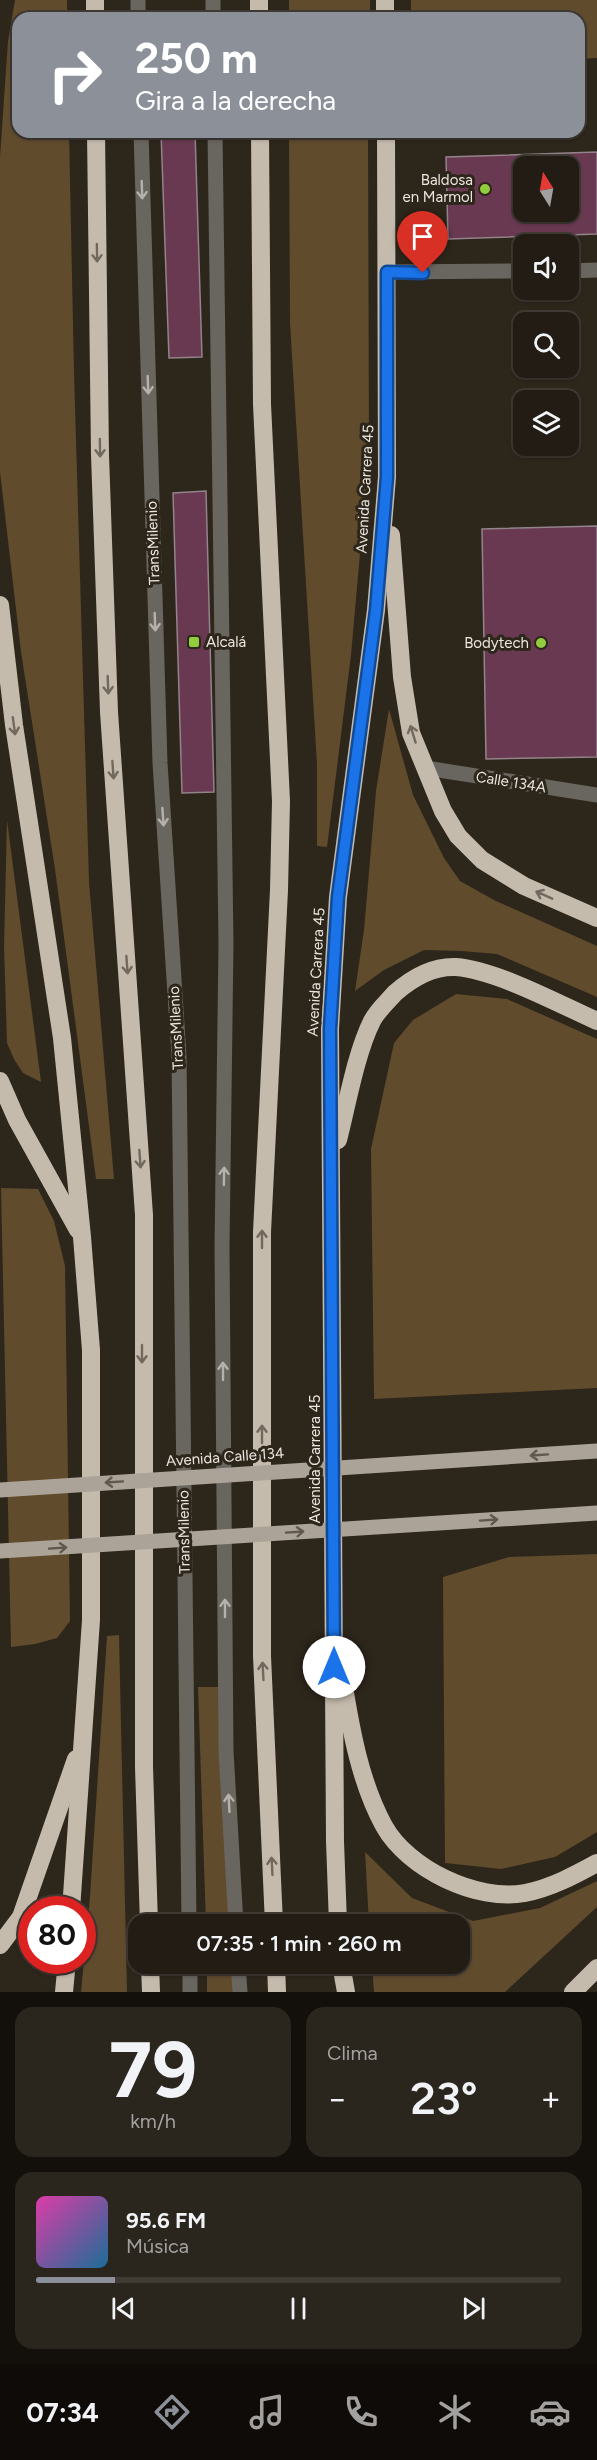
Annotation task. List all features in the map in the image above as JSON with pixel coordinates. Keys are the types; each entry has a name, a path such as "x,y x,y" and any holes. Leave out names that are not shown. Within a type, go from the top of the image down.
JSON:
{"highway":[{"path":"96,138 100,455 109,712 144,1215 144,1767 149,1914"},
{"path":"260,138 262,404 281,801 279,890 262,1232 262,1656 274,1914"},
{"name":"Avenida Carrera 45","path":"338,1914 335,1841 330,1029 338,897 376,610 387,477 386,138"},
{"path":"387,477 402,677 411,733 443,811 458,836 483,860 524,886 597,918"},
{"path":"0,605 14,725 62,1038 91,1350 91,1620 72,1896"},
{"path":"332,1162 356,1067 372,1021 385,1003 417,976 435,969 456,967 492,975 597,1020"},
{"path":"0,1081 17,1120 82,1237"},
{"path":"334,1624 350,1725 364,1778 384,1827 404,1852 423,1868 458,1885 489,1893 524,1893 569,1878 597,1863"},
{"path":"0,1945 21,1917 83,1737"},
{"path":"573,1992 597,1968"},
{"path":"64,1992 66,1974"},
{"path":"150,1974 151,1992"},
{"path":"276,1974 277,1992"},
{"path":"343,1974 346,1992"}],"main road":[{"name":"Avenida Calle 134","path":"0,1490 597,1451"},
{"path":"0,1551 597,1513"}],"street":[{"name":"TransMilenio","path":"141,138 160,763 179,1056 189,1914"},
{"path":"215,138 226,944 222,1248 225,1739 235,1914"},
{"path":"579,271 597,270"},
{"path":"387,272 513,271"},
{"name":"Calle 134A","path":"426,768 597,795"},
{"path":"190,1974 190,1992"},
{"path":"239,1974 240,1992"}],"shaded area":[{"path":"15,0 67,0 67,12 13,12"},
{"path":"289,0 370,0 370,12 289,12"},
{"path":"411,0 597,0 597,58 585,59 585,12 411,12"},
{"path":"12,18 12,138 69,138 89,882 114,1179 96,1179 55,869 21,652 0,472 0,157 8,41"},
{"path":"289,138 368,138 369,452 351,655 327,847 317,846 317,764 290,323"},
{"path":"389,709 413,795 444,858 460,881 494,900 597,946 597,997 497,954 424,950 384,970 355,991 364,930 376,791"},
{"path":"7,820 41,1082 23,1073 7,1043 4,947"},
{"path":"456,994 507,999 597,1039 597,1388 374,1399 371,1149 394,1043 413,1020"},
{"path":"1,1188 38,1189 54,1221 65,1266 70,1621 57,1638 11,1647"},
{"path":"597,1554 597,1832 555,1857 501,1869 445,1863 443,1577 509,1557"},
{"path":"119,1635 127,1992 81,1992 83,1974 96,1974 96,1896 90,1896 107,1636"},
{"path":"198,1687 218,1687 229,1914 206,1914"},
{"path":"365,1852 412,1898 454,1914 368,1914"},
{"path":"597,1881 597,1907 505,1992 374,1992 373,1974 470,1974 470,1920 540,1908"},
{"path":"207,1974 232,1974 233,1992 207,1992"}],"building":[{"path":"161,138 195,138 202,357 169,358"},
{"name":"Baldosa en Marmol","path":"597,152 597,234 513,234 513,237 448,239 446,157"},
{"name":"Alcalá","path":"206,491 214,792 182,793 173,493"},
{"name":"Bodytech","path":"597,526 597,757 486,759 482,529"}],"place":[{"name":"Baldosa en Marmol","path":"485,189"},
{"name":"Alcalá","path":"194,642"},
{"name":"Bodytech","path":"541,643"}],"route":[{"path":"334,1667 330,1029 338,897 376,610 387,477 387,272 423,273"}]}
